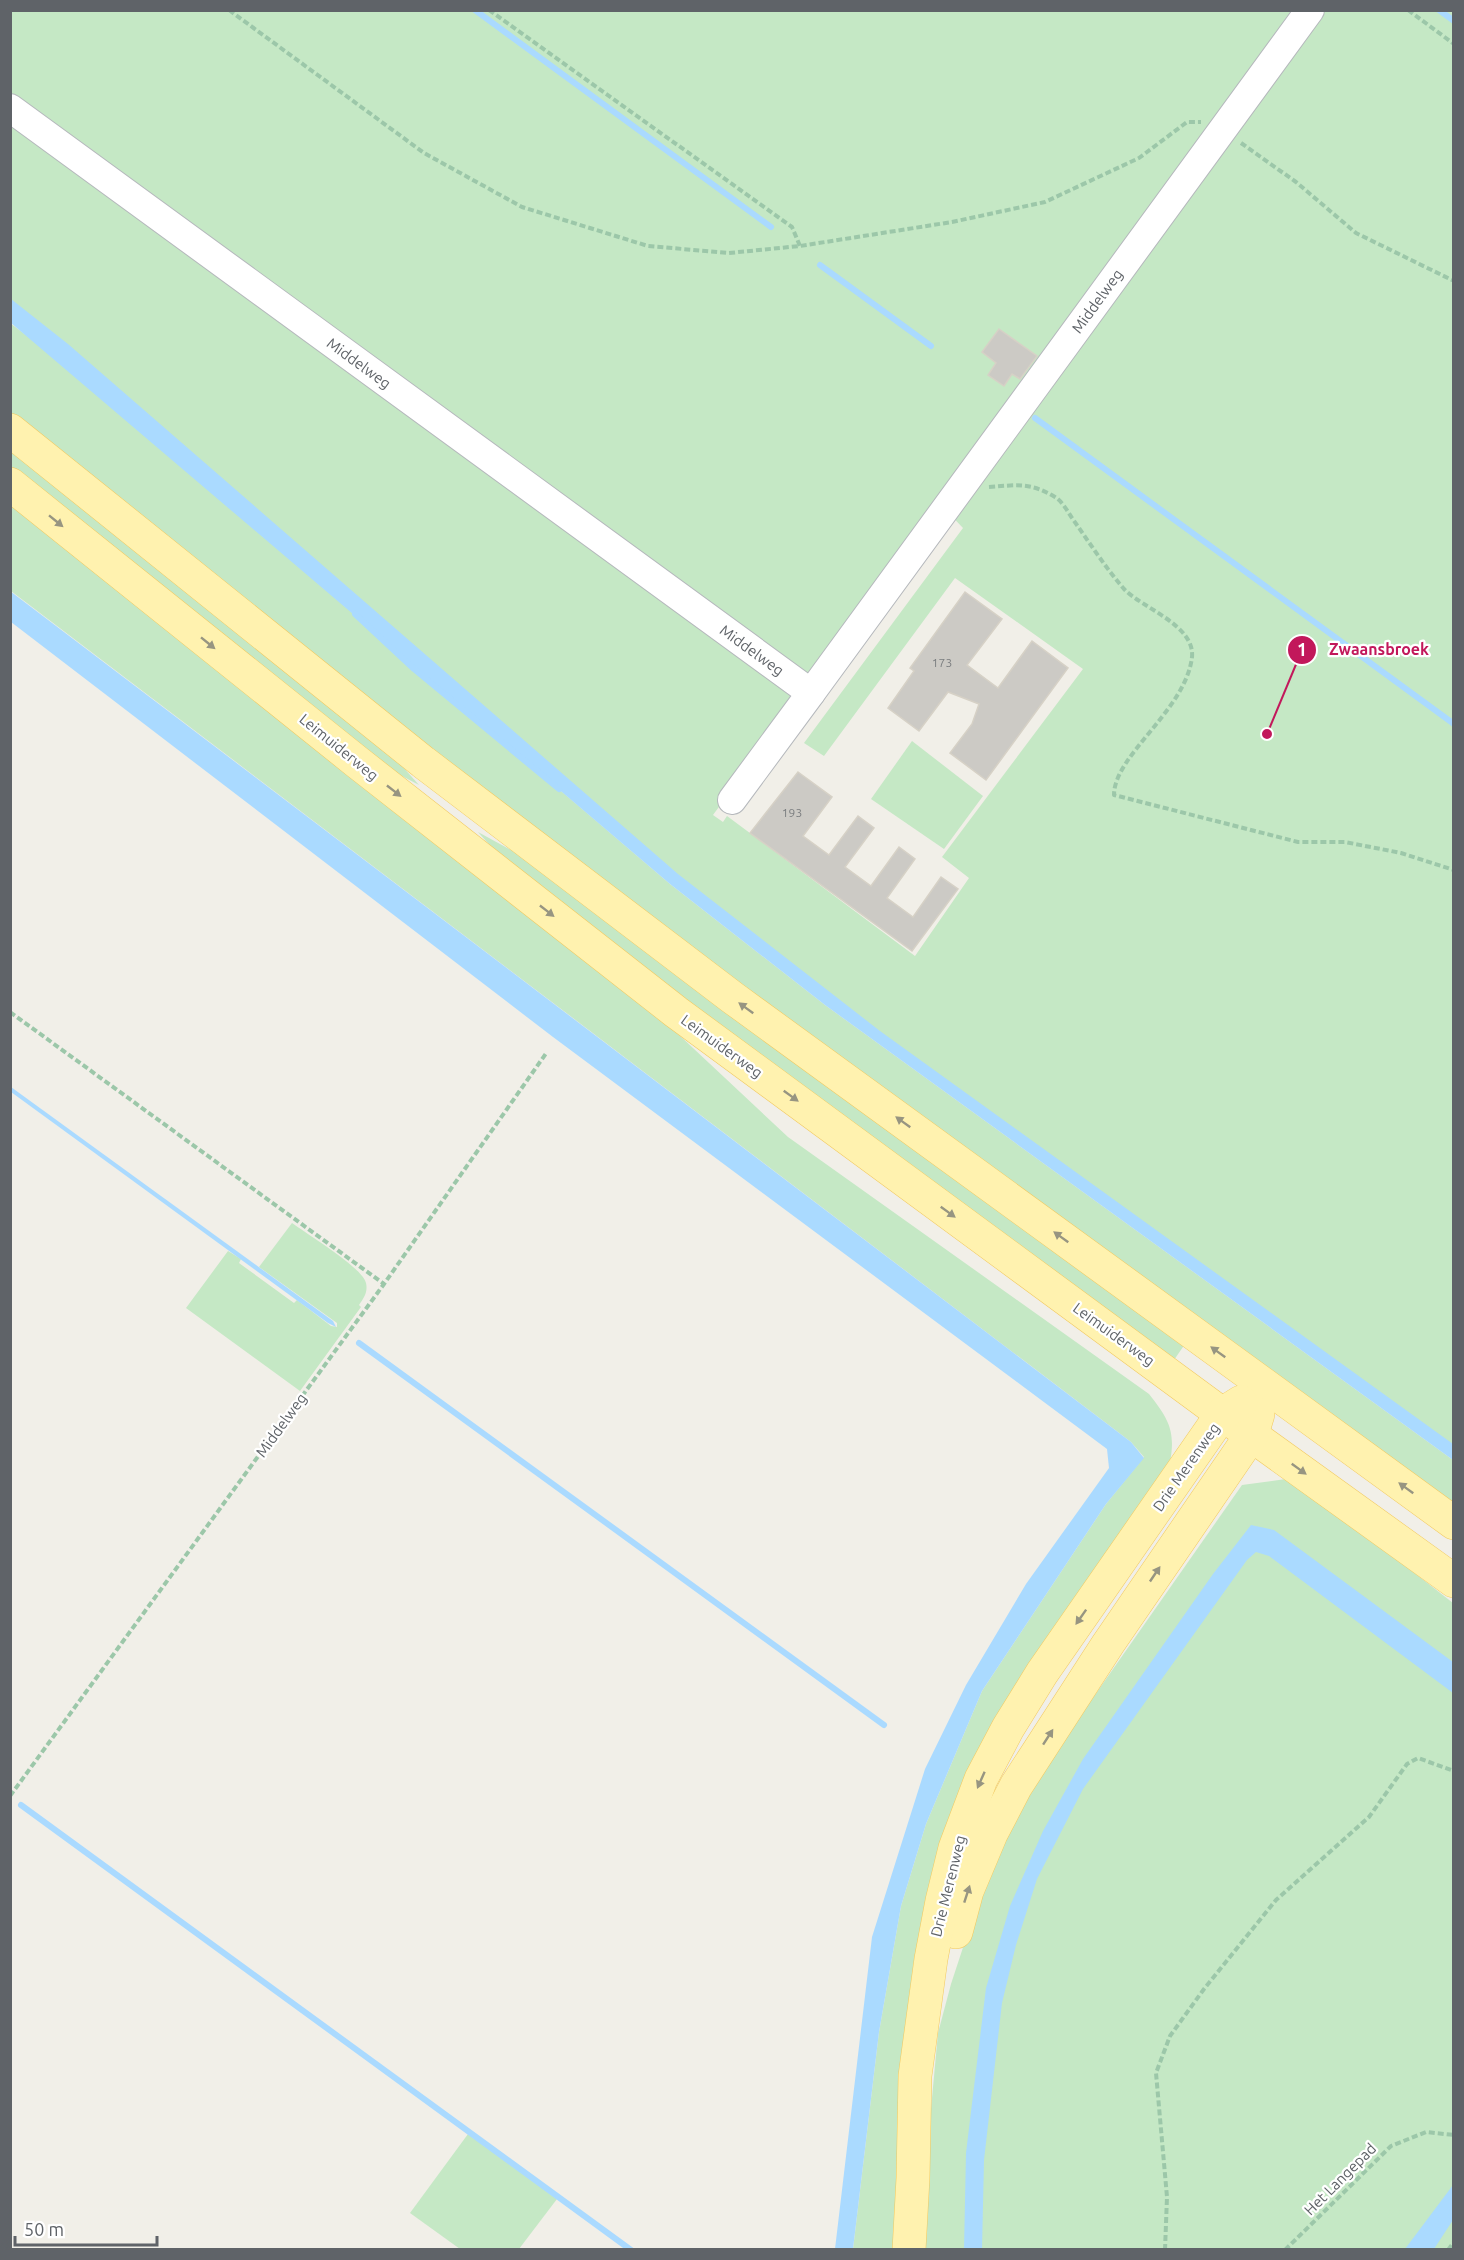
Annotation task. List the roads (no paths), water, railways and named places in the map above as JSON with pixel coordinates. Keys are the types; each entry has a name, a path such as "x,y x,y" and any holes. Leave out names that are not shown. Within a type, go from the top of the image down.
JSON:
{"main road":[{"path":"10,430 423,762 714,984 1454,1523"},
{"name":"Leimuiderweg","path":"10,484 357,762 676,1012 1222,1414 1454,1581"},
{"name":"Drie Merenweg","path":"909,2250 914,2178 915,2076 931,1959 955,1848 981,1779 1008,1728 1042,1673 1222,1414 1266,1387"},
{"name":"Drie Merenweg","path":"914,2178 938,2004 968,1892 991,1834 1016,1786 1102,1653 1252,1434 1266,1387"}],"lane":[{"name":"Middelweg","path":"10,108 811,693 1310,10"},
{"path":"732,800 811,693"}],"water":[{"path":"11,299 68,344 678,874 880,1031 1453,1444 1453,1460 825,1005 670,884 11,323"},
{"path":"10,591 1131,1442 1144,1458 1106,1504 982,1691 926,1824 901,1906 879,2032 853,2249 835,2249 872,1937 925,1769 966,1685 1026,1584 1109,1468 1107,1449 553,1037 11,622"},
{"path":"11,1087 333,1321 336,1327 11,1092"},
{"path":"1251,1525 1274,1530 1453,1662 1453,1693 1269,1556 1256,1552 1247,1560 1083,1789 1037,1879 1016,1945 1002,2003 984,2160 982,2249 964,2249 966,2153 986,1988 1010,1906 1043,1831 1083,1759 1213,1574"},
{"path":"1453,2185 1453,2220 1434,2249 1405,2249"}],"waterway":[{"path":"475,10 771,227"},
{"path":"1439,10 1454,21"},
{"path":"820,265 931,346"},
{"path":"1035,418 1454,724"},
{"path":"355,614 414,669 559,789"},
{"path":"359,1343 884,1725"},
{"path":"21,1805 631,2250"}],"place":[{"name":"Zwaansbroek","path":"1267,734"}]}
